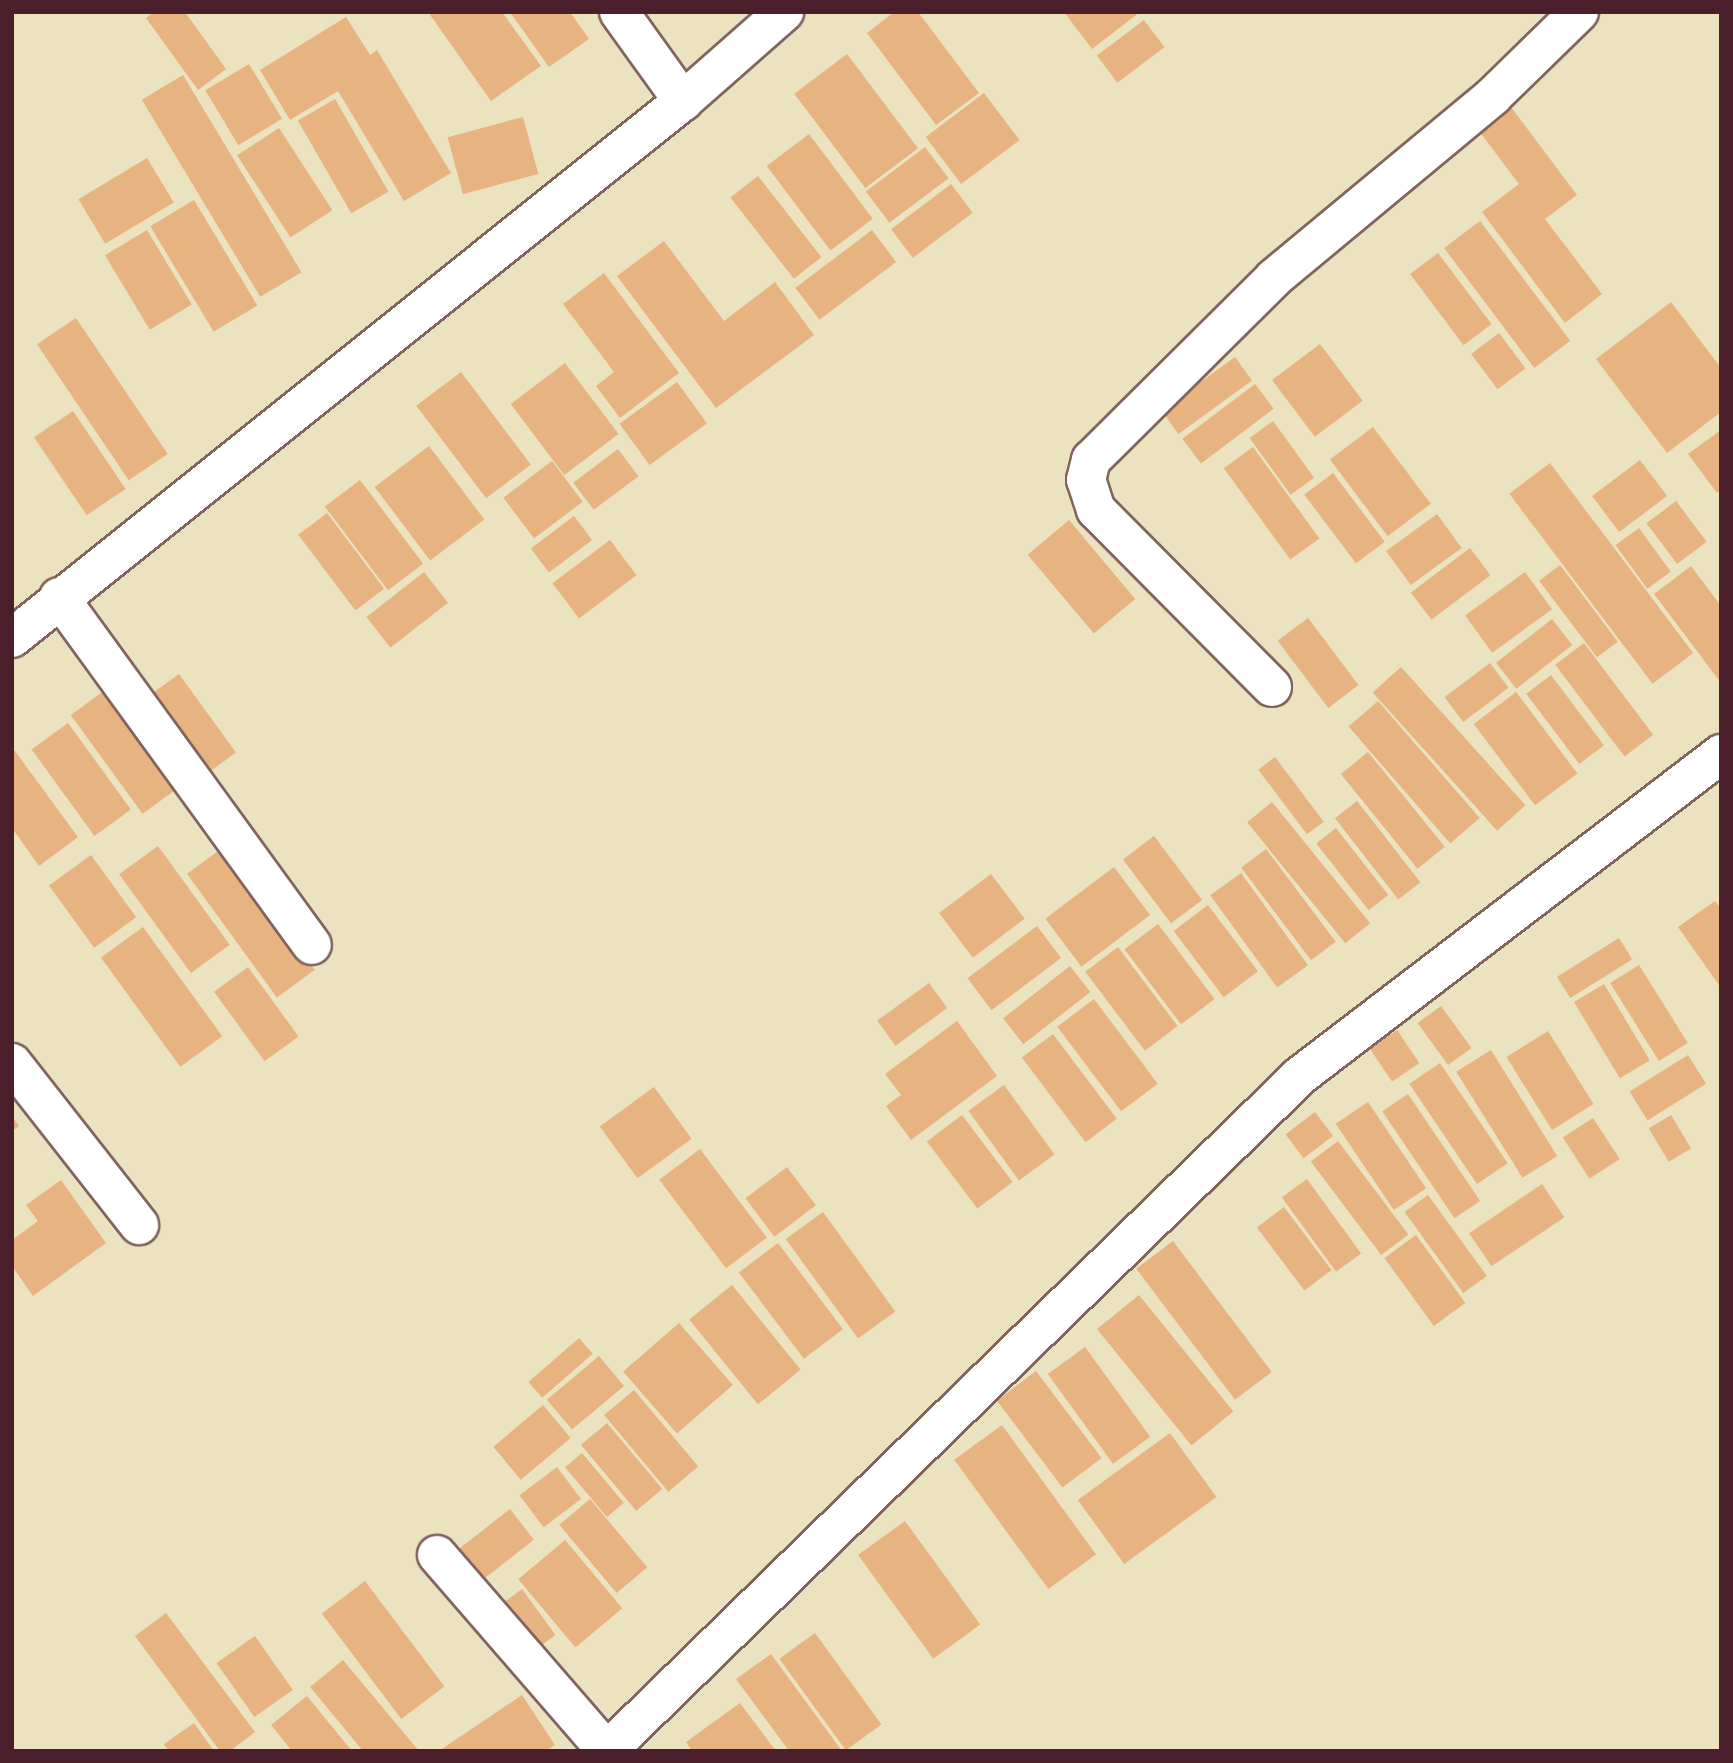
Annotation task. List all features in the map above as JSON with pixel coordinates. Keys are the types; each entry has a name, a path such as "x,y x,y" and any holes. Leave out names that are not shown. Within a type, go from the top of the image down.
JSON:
{"street":[{"path":"619,12 683,100"},
{"path":"12,638 59,597 683,100 784,12"},
{"path":"1272,687 1096,510 1086,480 1091,460 1274,278 1493,96 1579,12"},
{"path":"59,597 312,945"},
{"path":"438,1555 607,1751 1301,1075 1721,754"},
{"path":"12,1063 139,1225"}],"building":[{"path":"154,12 185,12 226,69 198,90 146,18"},
{"path":"428,12 502,12 541,66 491,101"},
{"path":"510,12 570,12 589,39 549,67"},
{"path":"894,12 918,12 979,93 936,125 867,33"},
{"path":"1064,12 1140,12 1092,49"},
{"path":"346,17 370,55 377,50 451,173 404,201 338,91 290,120 260,70"},
{"path":"1144,20 1164,47 1117,83 1097,56"},
{"path":"847,54 918,148 865,188 794,94"},
{"path":"249,64 282,119 238,145 205,90"},
{"path":"183,75 301,272 260,297 142,100"},
{"path":"984,93 1020,140 961,184 926,137"},
{"path":"335,99 388,192 351,213 298,120"},
{"path":"1511,107 1577,195 1545,219 1602,294 1565,323 1482,212 1519,184 1479,131"},
{"path":"523,117 538,174 463,194 448,137"},
{"path":"279,128 332,210 290,237 237,155"},
{"path":"809,134 873,219 830,251 767,166"},
{"path":"925,147 948,178 889,223 866,192"},
{"path":"147,158 174,203 105,244 78,199"},
{"path":"758,176 821,257 794,279 730,198"},
{"path":"951,184 973,213 913,258 891,229"},
{"path":"194,200 257,305 214,332 150,226"},
{"path":"1480,221 1570,341 1534,368 1444,248"},
{"path":"147,230 192,305 150,330 105,255"},
{"path":"872,230 896,262 819,320 795,288"},
{"path":"664,241 724,321 775,282 814,335 716,408 617,276"},
{"path":"1438,253 1492,324 1464,345 1410,274"},
{"path":"604,273 679,373 620,418 596,386 614,372 563,304"},
{"path":"1671,302 1721,368 1721,412 1667,453 1596,359"},
{"path":"76,318 168,454 129,480 37,344"},
{"path":"1499,333 1525,368 1498,389 1471,354"},
{"path":"1320,344 1363,401 1315,437 1272,380"},
{"path":"1235,357 1252,380 1178,434 1161,410"},
{"path":"565,363 619,434 564,475 511,404"},
{"path":"461,372 531,465 486,498 416,406"},
{"path":"677,382 707,423 650,465 620,424"},
{"path":"1255,384 1274,409 1201,464 1182,439"},
{"path":"73,411 126,489 87,515 34,437"},
{"path":"1273,421 1314,478 1291,495 1250,438"},
{"path":"1373,427 1431,504 1388,536 1330,459"},
{"path":"1721,430 1721,490 1717,493 1688,454"},
{"path":"429,446 484,519 430,560 375,487"},
{"path":"1253,447 1319,538 1290,560 1224,468"},
{"path":"618,449 638,476 594,510 573,483"},
{"path":"1640,460 1667,496 1619,532 1592,496"},
{"path":"552,461 583,502 534,538 503,498"},
{"path":"1550,463 1693,653 1653,684 1509,494"},
{"path":"1333,473 1385,542 1356,563 1304,495"},
{"path":"360,480 423,564 388,590 325,506"},
{"path":"1676,501 1707,542 1677,564 1646,523"},
{"path":"327,513 384,589 355,611 298,535"},
{"path":"1437,514 1462,548 1411,585 1386,551"},
{"path":"574,516 592,540 549,572 531,548"},
{"path":"1069,520 1135,599 1094,634 1028,555"},
{"path":"1639,528 1671,572 1647,589 1616,545"},
{"path":"610,540 636,575 579,618 552,583"},
{"path":"1470,548 1490,575 1431,620 1411,593"},
{"path":"1560,565 1618,642 1597,657 1539,581"},
{"path":"1691,566 1721,606 1721,683 1654,594"},
{"path":"424,572 448,603 390,648 366,617"},
{"path":"1525,572 1552,609 1492,653 1465,615"},
{"path":"1308,618 1359,685 1328,708 1278,641"},
{"path":"1552,619 1572,645 1516,689 1496,663"},
{"path":"1584,643 1653,735 1624,757 1555,665"},
{"path":"1490,663 1509,688 1463,722 1444,697"},
{"path":"1401,667 1525,805 1497,831 1373,692"},
{"path":"179,674 236,752 204,776 147,698"},
{"path":"1551,675 1604,745 1579,764 1526,694"},
{"path":"108,688 180,787 142,814 71,715"},
{"path":"1516,692 1577,773 1535,805 1474,724"},
{"path":"1378,701 1480,818 1450,844 1349,727"},
{"path":"68,723 131,810 94,836 32,749"},
{"path":"12,747 78,837 39,866 12,828"},
{"path":"1368,752 1445,847 1418,869 1341,774"},
{"path":"1275,757 1324,822 1307,834 1258,770"},
{"path":"1357,801 1420,882 1398,899 1335,818"},
{"path":"1272,802 1370,923 1345,943 1247,822"},
{"path":"1336,828 1388,895 1369,910 1316,843"},
{"path":"1154,836 1202,900 1171,923 1123,859"},
{"path":"158,846 230,945 191,973 119,874"},
{"path":"225,846 315,970 277,997 187,874"},
{"path":"1266,849 1336,942 1311,960 1241,868"},
{"path":"91,855 136,917 94,948 49,886"},
{"path":"1114,867 1150,915 1081,967 1045,919"},
{"path":"1241,873 1308,965 1277,988 1210,895"},
{"path":"991,874 1025,919 973,958 939,913"},
{"path":"1715,901 1721,909 1721,988 1678,927"},
{"path":"1208,905 1258,971 1224,997 1174,931"},
{"path":"1158,924 1215,999 1181,1024 1124,949"},
{"path":"1037,926 1061,958 992,1010 968,978"},
{"path":"143,927 222,1036 180,1067 101,958"},
{"path":"1619,938 1632,959 1570,998 1557,977"},
{"path":"1118,947 1178,1026 1145,1051 1085,972"},
{"path":"1639,965 1688,1043 1659,1061 1610,983"},
{"path":"1070,966 1090,992 1023,1044 1003,1018"},
{"path":"248,967 299,1037 265,1061 214,992"},
{"path":"929,983 947,1008 895,1046 877,1021"},
{"path":"1604,984 1650,1060 1620,1078 1574,1002"},
{"path":"1094,999 1158,1084 1121,1111 1057,1027"},
{"path":"1441,1006 1472,1048 1448,1065 1418,1023"},
{"path":"957,1021 997,1076 911,1140 886,1106 901,1095 885,1074"},
{"path":"1397,1030 1419,1063 1392,1082 1370,1048"},
{"path":"1548,1031 1594,1104 1552,1130 1506,1057"},
{"path":"1053,1034 1117,1119 1086,1142 1022,1057"},
{"path":"1491,1050 1557,1156 1522,1178 1456,1072"},
{"path":"1688,1055 1706,1084 1648,1120 1629,1092"},
{"path":"1440,1063 1508,1163 1477,1184 1409,1084"},
{"path":"1004,1085 1055,1155 1019,1180 968,1111"},
{"path":"654,1087 692,1139 637,1178 600,1126"},
{"path":"1408,1094 1480,1201 1454,1218 1382,1111"},
{"path":"1368,1102 1426,1188 1394,1210 1336,1124"},
{"path":"1315,1112 1333,1136 1304,1158 1285,1134"},
{"path":"962,1115 1013,1182 977,1209 927,1141"},
{"path":"1671,1115 1691,1148 1669,1162 1649,1128"},
{"path":"12,1116 19,1126 12,1131"},
{"path":"1593,1118 1620,1159 1589,1179 1563,1138"},
{"path":"1338,1141 1408,1234 1381,1255 1311,1161"},
{"path":"700,1149 767,1238 726,1268 659,1180"},
{"path":"787,1167 816,1205 774,1237 745,1198"},
{"path":"1307,1179 1361,1253 1336,1272 1282,1197"},
{"path":"61,1180 106,1243 33,1296 12,1266 12,1240 38,1221 26,1205"},
{"path":"1542,1184 1564,1217 1491,1266 1469,1233"},
{"path":"1428,1195 1487,1276 1463,1293 1405,1212"},
{"path":"1284,1207 1332,1270 1304,1291 1257,1227"},
{"path":"823,1212 895,1312 858,1339 786,1239"},
{"path":"1416,1235 1465,1303 1434,1326 1384,1258"},
{"path":"1173,1241 1272,1372 1235,1400 1136,1269"},
{"path":"778,1243 843,1329 804,1359 739,1272"},
{"path":"732,1285 801,1370 758,1404 689,1320"},
{"path":"1139,1295 1233,1412 1191,1446 1097,1329"},
{"path":"679,1323 733,1385 677,1433 623,1372"},
{"path":"579,1338 593,1354 542,1398 528,1382"},
{"path":"1085,1347 1150,1437 1113,1464 1048,1374"},
{"path":"599,1356 624,1386 572,1430 547,1400"},
{"path":"1036,1371 1102,1458 1062,1488 997,1400"},
{"path":"634,1390 698,1467 668,1492 604,1415"},
{"path":"543,1405 571,1438 521,1480 493,1447"},
{"path":"607,1423 662,1489 636,1511 581,1445"},
{"path":"1002,1425 1096,1554 1048,1589 954,1460"},
{"path":"1170,1433 1216,1497 1124,1564 1078,1500"},
{"path":"582,1453 624,1503 607,1517 565,1467"},
{"path":"557,1467 581,1499 544,1527 519,1495"},
{"path":"590,1499 647,1567 617,1593 559,1525"},
{"path":"510,1509 534,1540 474,1587 450,1556"},
{"path":"905,1521 980,1625 933,1659 858,1555"},
{"path":"565,1540 622,1608 575,1647 518,1579"},
{"path":"365,1581 444,1686 401,1719 322,1613"},
{"path":"522,1589 556,1635 530,1653 497,1607"},
{"path":"166,1613 255,1732 230,1751 220,1751 135,1636"},
{"path":"815,1633 881,1724 846,1750 779,1659"},
{"path":"255,1636 293,1690 254,1717 216,1663"},
{"path":"771,1654 842,1751 789,1751 736,1679"},
{"path":"343,1660 419,1751 363,1751 310,1687"},
{"path":"522,1695 555,1745 546,1751 439,1751"},
{"path":"307,1696 352,1751 292,1751 271,1725"},
{"path":"740,1703 776,1751 692,1751 686,1742"},
{"path":"194,1723 214,1751 168,1751 164,1744"}]}
